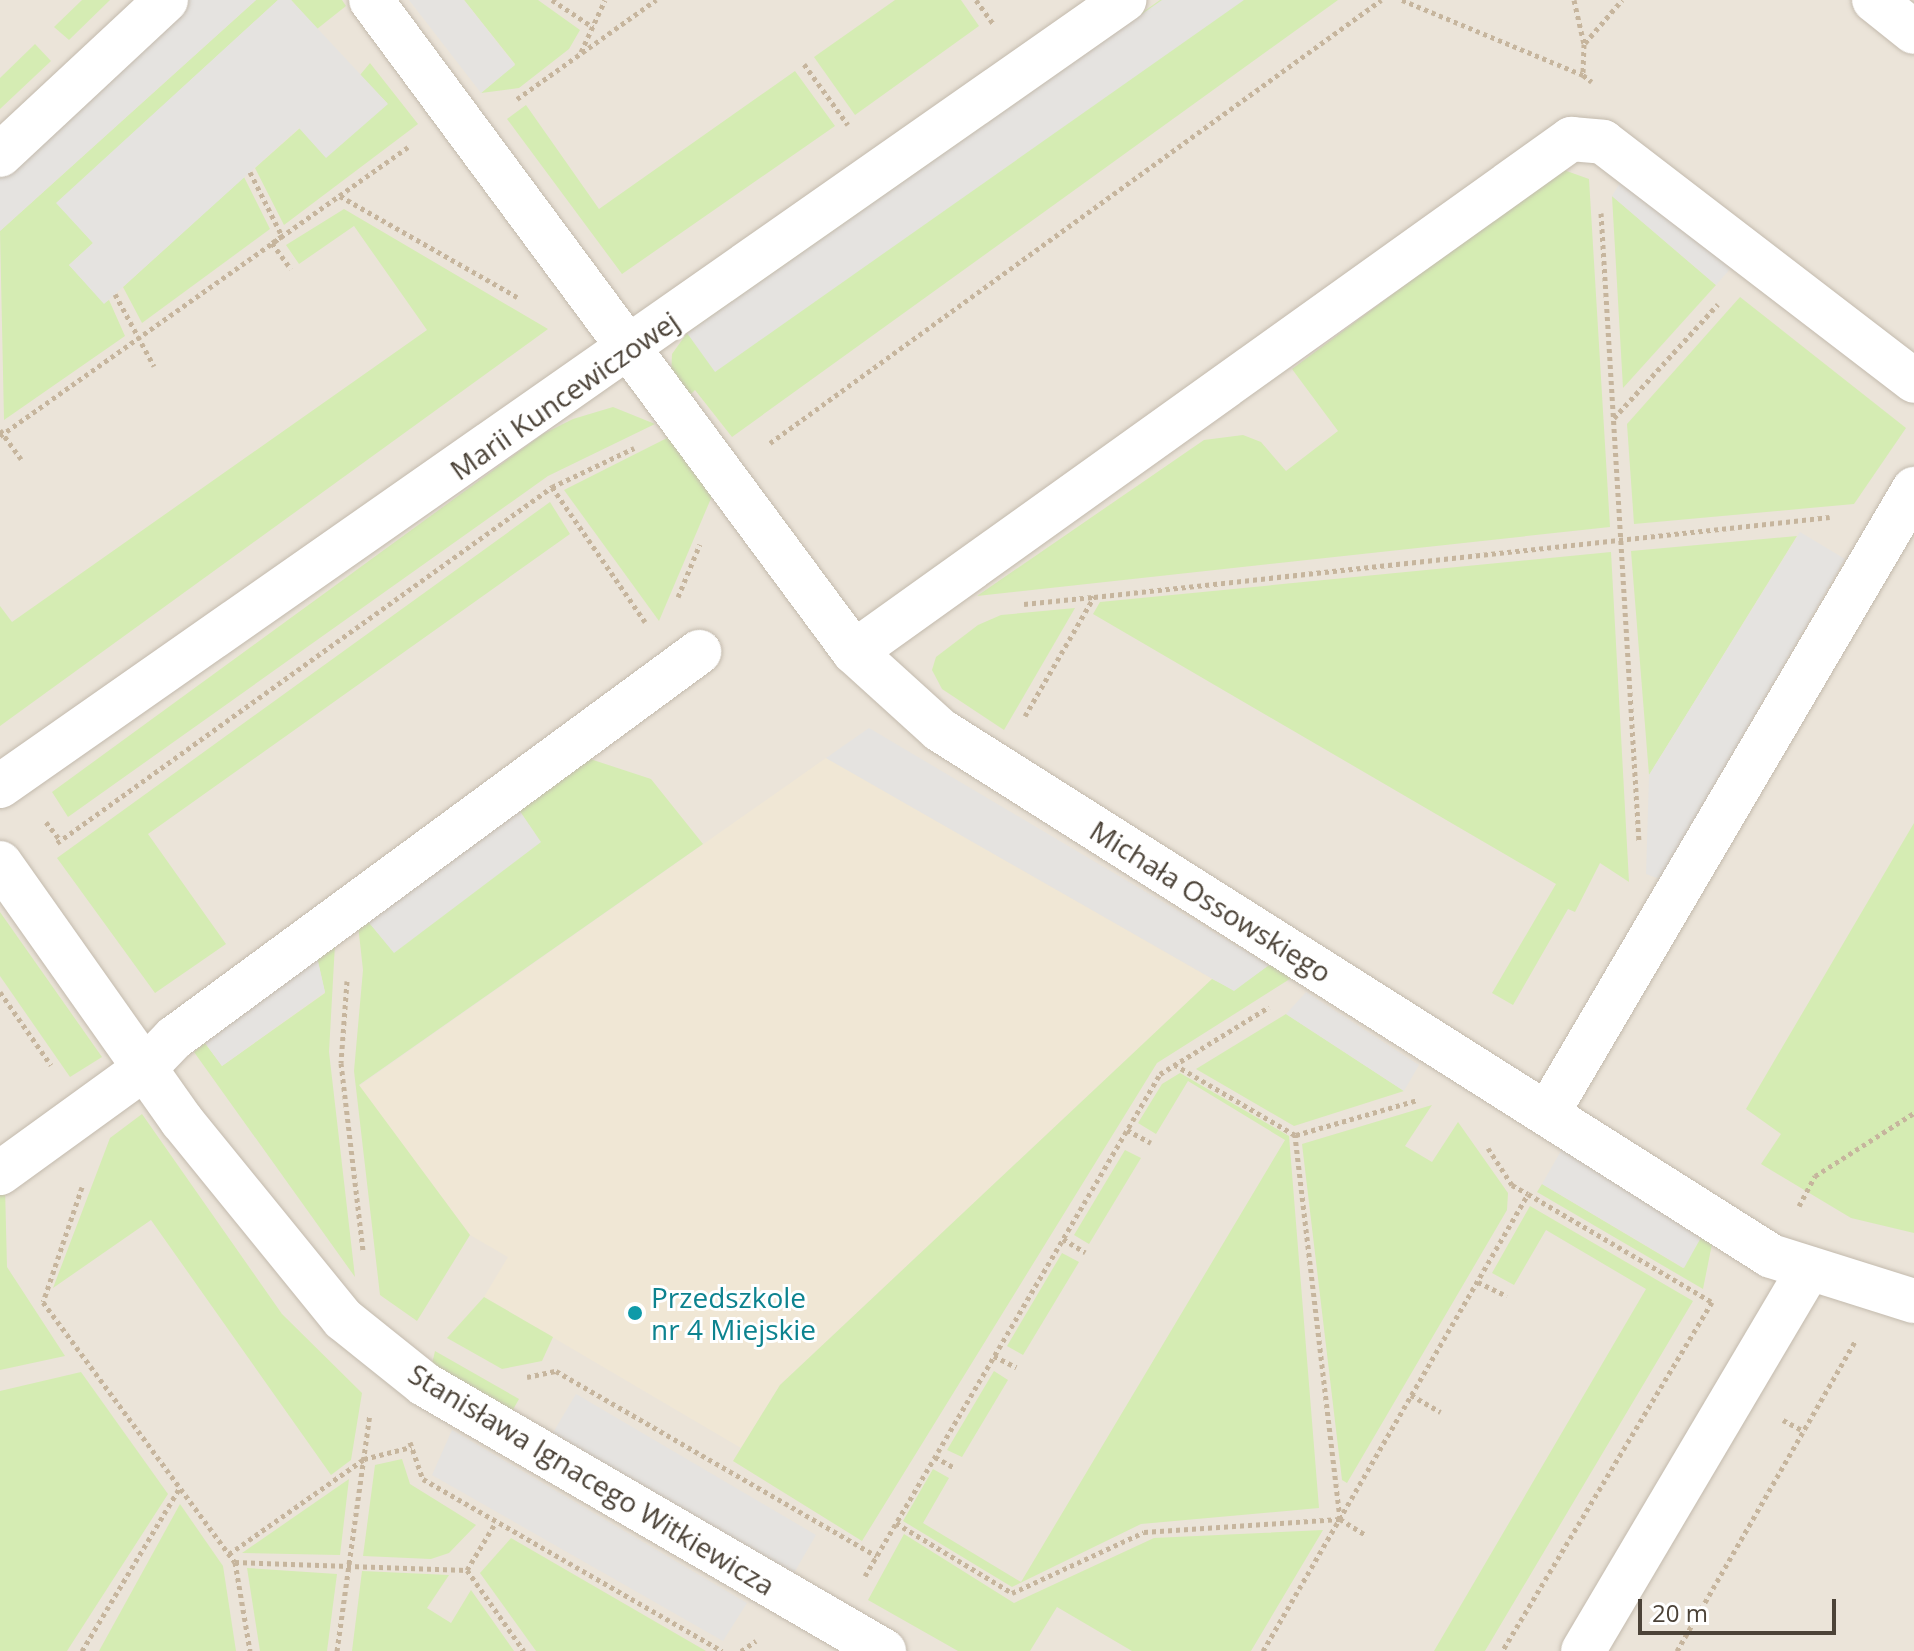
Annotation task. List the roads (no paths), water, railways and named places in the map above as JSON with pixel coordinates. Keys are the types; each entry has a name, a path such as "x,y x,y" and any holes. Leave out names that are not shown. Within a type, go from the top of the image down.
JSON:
{"street":[{"path":"0,155 166,0"},
{"name":"Michała Ossowskiego","path":"371,0 854,652 940,730 1771,1256 1914,1301"},
{"name":"Marii Kuncewiczowej","path":"0,786 631,349 1124,0"},
{"path":"1874,0 1914,32"},
{"path":"854,652 1571,139 1603,142 1914,381"},
{"path":"1547,1114 1914,489"},
{"path":"0,1173 145,1068 163,1047 699,652"},
{"name":"Stanisława Ignacego Witkiewicza","path":"0,863 145,1068 343,1319 424,1384 884,1651"},
{"path":"1583,1651 1809,1269"}],"place":[{"name":"Przedszkole nr 4 Miejskie","path":"635,1313"}]}
